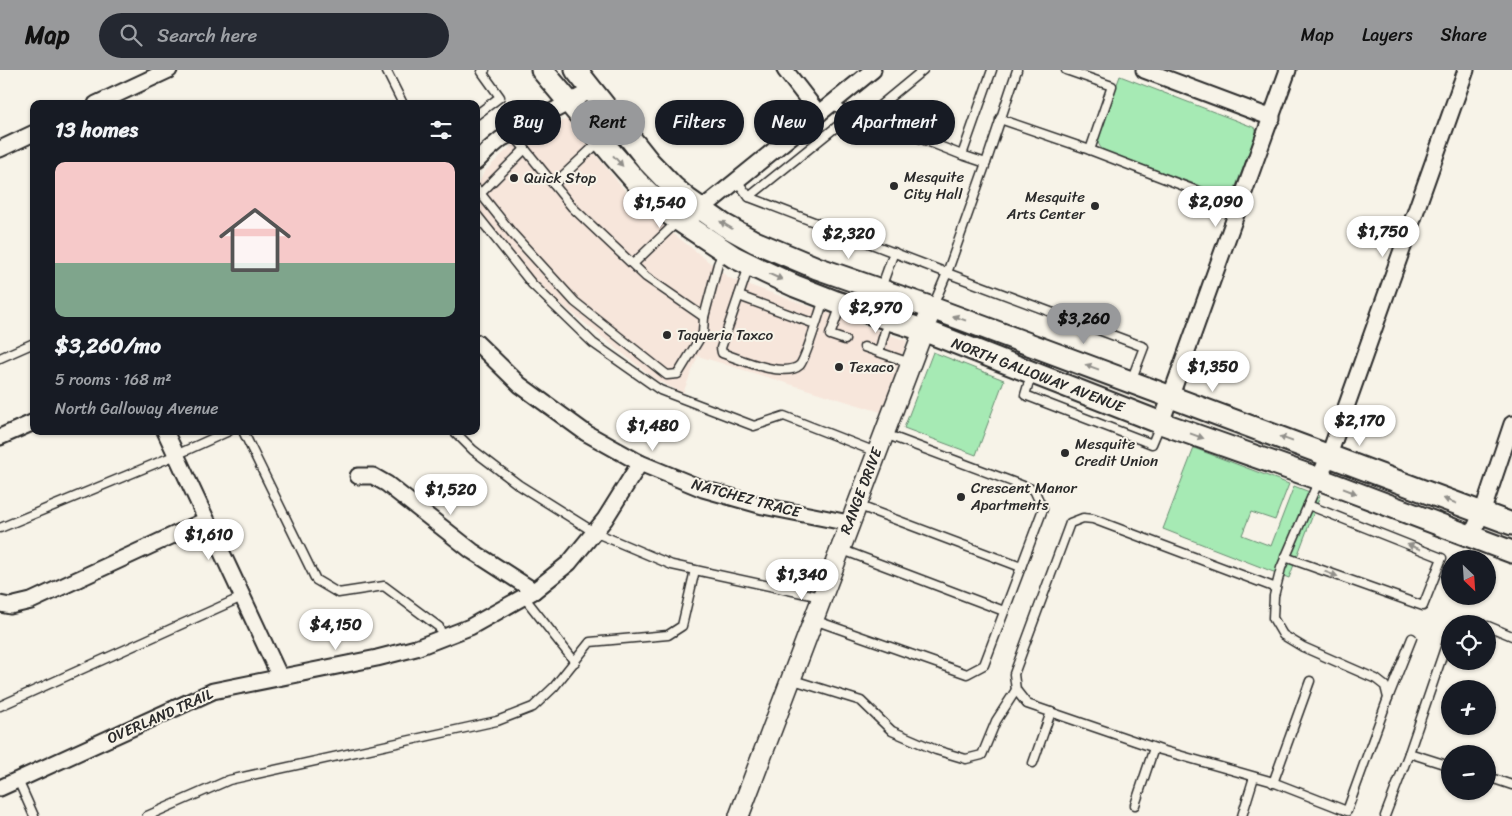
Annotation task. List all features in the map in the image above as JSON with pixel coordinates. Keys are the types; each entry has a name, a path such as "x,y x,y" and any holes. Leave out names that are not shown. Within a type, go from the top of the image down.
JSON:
{"main road":[{"name":"NORTH GALLOWAY AVENUE","path":"542,70 571,107"},
{"name":"NORTH GALLOWAY AVENUE","path":"576,70 649,162 673,187 724,225 764,246 817,268 1171,396 1512,524"},
{"name":"NORTH GALLOWAY AVENUE","path":"604,145 636,181 681,222 750,265 795,286 923,330 1161,423 1319,479 1512,552"}],"street":[{"path":"103,100 148,74 169,70"},
{"path":"784,70 808,100"},
{"path":"824,110 873,70"},
{"path":"1144,70 1272,118"},
{"path":"1161,423 1288,70"},
{"path":"1319,479 1466,70"},
{"path":"561,107 592,90"},
{"path":"0,149 30,135"},
{"path":"480,155 495,143"},
{"path":"681,222 701,209 780,145"},
{"name":"RANGE DRIVE","path":"739,816 839,548 932,308"},
{"name":"NATCHEZ TRACE","path":"480,346 520,385 586,433 640,463 712,492 763,506 849,523"},
{"path":"0,437 30,424"},
{"path":"1471,536 1482,513 1512,424"},
{"path":"167,435 280,677"},
{"name":"OVERLAND TRAIL","path":"0,788 213,692 377,658 416,648 470,627 529,594 569,563 605,519 640,463"},
{"path":"358,476 373,476 387,484 529,594"},
{"path":"0,604 10,606 31,601 206,520"}],"lane":[{"path":"386,70 402,100"},
{"path":"480,112 500,97 482,72 484,70"},
{"path":"887,100 923,70"},
{"path":"962,155 992,70"},
{"path":"932,308 947,273 1017,70"},
{"path":"1066,70 1112,86 1090,150"},
{"path":"1000,119 1090,150 1239,207"},
{"path":"749,197 834,129"},
{"path":"522,145 572,207 632,264 646,277 704,317"},
{"path":"554,184 596,145"},
{"path":"937,145 986,163"},
{"path":"480,189 525,149"},
{"path":"737,180 749,197 1144,347 1130,381"},
{"path":"480,191 512,234 575,302 667,375 678,374 703,333 704,317 718,264 724,250"},
{"path":"480,219 532,284 593,343 660,390 754,426 784,416 876,452"},
{"path":"632,264 681,222"},
{"path":"881,290 894,252"},
{"path":"750,265 721,348 722,353 773,370 792,369 800,364 806,353 815,324 833,300"},
{"path":"739,296 815,324"},
{"path":"833,300 830,335 845,340"},
{"path":"879,352 888,319"},
{"path":"0,358 30,345"},
{"path":"864,347 910,363"},
{"path":"813,620 967,674 984,665 1043,509 1034,490 883,434"},
{"path":"0,528 220,435"},
{"path":"245,435 316,580 338,593 384,586 439,627 443,638"},
{"path":"458,435 473,450 518,486 594,532 672,565 821,597"},
{"path":"1319,479 1281,568 1274,596 1273,618 1283,635 1302,647 1376,679 1385,686 1388,698"},
{"path":"856,505 1021,567"},
{"path":"1285,557 1423,606 1442,558 1308,505"},
{"path":"1276,588 1093,519 1083,518 1070,523 1014,674 1016,690 1027,704 1154,748 1254,776 1347,811 1412,638"},
{"path":"839,548 1004,611"},
{"path":"146,816 229,780 497,721 533,707 554,687 590,642 668,635 682,626 695,570"},
{"path":"529,594 574,662"},
{"path":"0,706 242,597"},
{"path":"1496,629 1512,636"},
{"path":"1385,816 1441,659"},
{"path":"790,679 861,701 892,730 936,750 966,759 982,755 996,721 1016,690"},
{"path":"1273,783 1310,680"},
{"path":"1033,763 1051,712"},
{"path":"1135,804 1154,748"},
{"path":"1409,753 1441,763"},
{"path":"1242,816 1254,776"},
{"path":"18,780 34,816"},
{"path":"1496,780 1512,785"}],"shaded area":[{"path":"567,119 571,124 571,145 588,145 634,202 729,278 907,341 881,412 698,356 683,393 656,380 542,289 480,212 480,180 484,172 512,145 561,145 561,122"}],"green space":[{"path":"1120,76 1256,129 1256,136 1232,196 1102,149 1098,143 1098,136"},
{"path":"933,352 1004,380 976,455 904,428"},
{"path":"1194,448 1289,484 1275,520 1251,512 1242,535 1271,546 1294,486 1320,496 1289,578 1163,529"}],"place":[{"name":"Quick Stop","path":"514,178"},
{"name":"Mesquite City Hall","path":"894,186"},
{"name":"Mesquite Arts Center","path":"1095,206"},
{"name":"Taqueria Taxco","path":"667,335"},
{"name":"Texaco","path":"839,367"},
{"name":"Mesquite Credit Union","path":"1065,453"},
{"name":"Crescent Manor Apartments","path":"961,497"}]}
